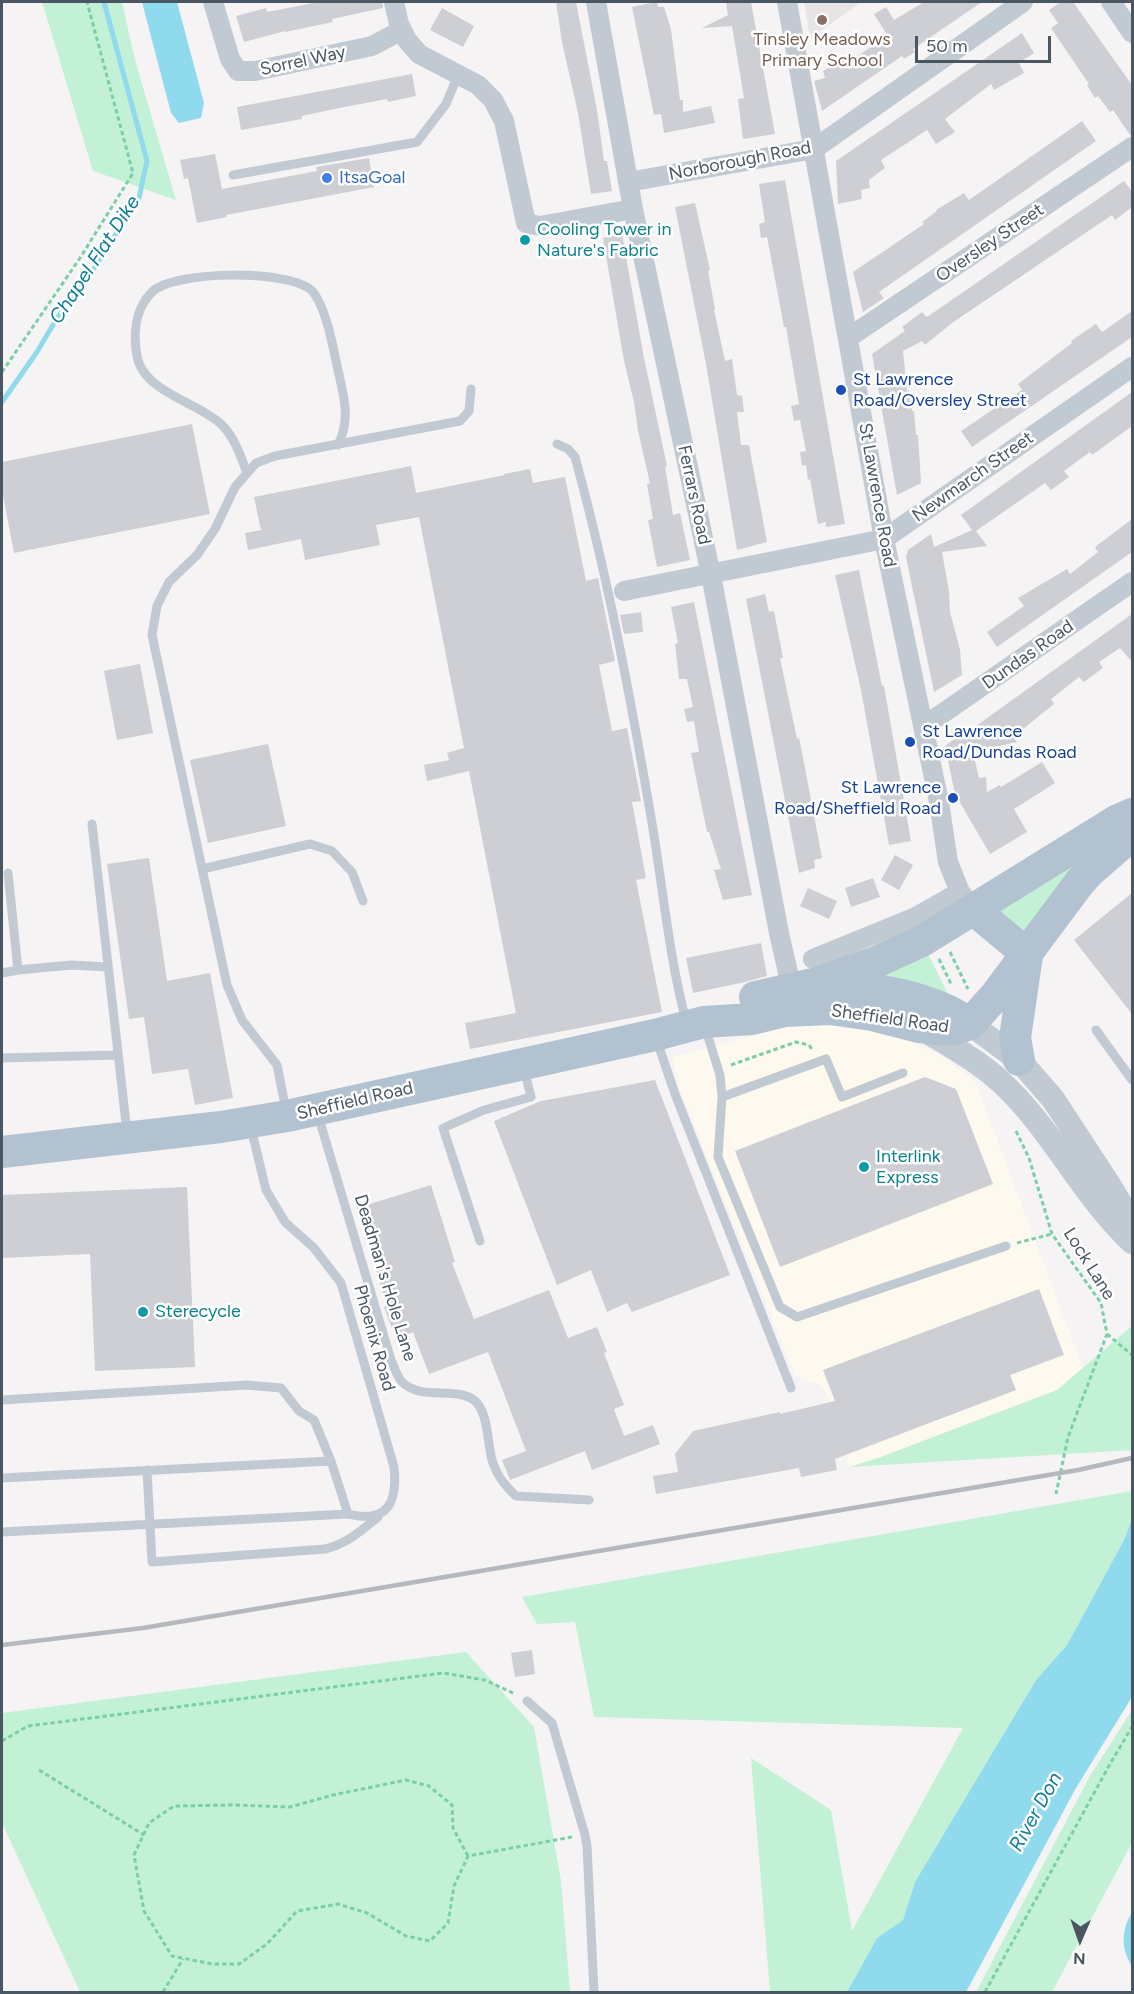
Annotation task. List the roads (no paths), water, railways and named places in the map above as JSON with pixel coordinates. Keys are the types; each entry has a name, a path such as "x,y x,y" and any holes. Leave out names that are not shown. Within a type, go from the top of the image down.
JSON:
{"main road":[{"name":"Sheffield Road","path":"696,1025 742,1001 813,985 876,962 939,932 967,901 1132,814"},
{"path":"813,985 858,988 918,1000 946,1010 977,1016 1085,877 1132,835"},
{"path":"967,901 1027,954"},
{"path":"1019,1060 1015,1038 1027,954"},
{"name":"Sheffield Road","path":"2,1152 249,1122 302,1112 696,1025 752,1019 784,1011 813,985"},
{"name":"Sheffield Road","path":"813,985 872,1015 919,1027 956,1029 977,1016"}],"street":[{"name":"Sorrel Way","path":"213,2 230,59 238,70 255,71 372,46 402,30"},
{"path":"394,2 402,30 418,54 477,85 493,100 504,121 525,223 540,226 633,209"},
{"name":"Ferrars Road","path":"596,2 633,209 711,575 779,933 813,985"},
{"name":"St Lawrence Road","path":"787,2 884,539 939,802 948,862 967,901"},
{"name":"Norborough Road","path":"628,182 814,149 1023,2"},
{"path":"1111,2 1132,33"},
{"name":"Oversley Street","path":"848,338 1132,147"},
{"name":"Newmarch Street","path":"624,591 884,539 1132,367"},
{"name":"Dundas Road","path":"923,727 1132,582"},
{"name":"Sheffield Road","path":"813,985 916,917 967,901"},
{"path":"977,1016 1053,1100 1089,1152 1126,1213 1132,1231"},
{"path":"919,1027 979,1064 1002,1084 1044,1132 1113,1224 1132,1244"}],"lane":[{"path":"233,176 417,142 446,104 458,75"},
{"path":"247,473 238,447 223,426 175,397 144,374 137,358 134,331 140,310 153,291 179,279 210,275 259,277 297,282 312,292 324,313 346,414 344,431 338,445"},
{"path":"302,1112 277,1065 242,1020 227,985 152,635 157,606 169,582 197,555 215,528 235,487 256,463 275,456 460,421 469,411 471,389"},
{"path":"557,444 568,449 575,457 605,574 651,822 676,982 720,1075 722,1097 718,1156 780,1307 797,1317 1006,1246"},
{"path":"92,824 128,1137"},
{"path":"202,869 310,844 332,851 352,872 363,901"},
{"path":"8,873 18,970"},
{"path":"2,973 71,965 108,967"},
{"path":"1096,1030 1132,1080"},
{"path":"655,1035 675,1094 791,1388"},
{"path":"2,1058 118,1055"},
{"path":"722,1097 826,1059 842,1097 903,1073"},
{"path":"480,1241 443,1128 483,1110 531,1097 523,1064"},
{"name":"Deadman's Hole Lane","path":"302,1112 391,1360 402,1381 417,1390 462,1395 476,1402 484,1417 493,1463 506,1486 516,1496 590,1500"},
{"name":"Phoenix Road","path":"249,1122 266,1190 285,1222 314,1248 341,1283 394,1467 395,1491 392,1502 385,1511"},
{"path":"2,1400 247,1385 281,1388 299,1411 314,1420 331,1461 348,1514"},
{"path":"2,1478 331,1461"},
{"path":"147,1470 152,1562 325,1549 353,1537 385,1511"},
{"path":"2,1532 348,1514 373,1517 385,1511"},
{"path":"527,1701 552,1723 585,1835 594,1992"}],"water":[{"path":"142,2 177,2 204,103 201,118 179,123 171,113"},
{"name":"River Don","path":"1132,1519 1132,1697 1076,1788 966,1992 847,1992 877,1938 903,1920 915,1882 1036,1680 1067,1645 1124,1540"},
{"path":"1132,1913 1132,1966 1124,1946 1124,1933"}],"waterway":[{"name":"Chapel Flat Dike","path":"2,402 37,352 57,318 84,284 139,198 147,161 104,2"}],"railway":[{"path":"2,1645 143,1628 1078,1470 1132,1458"}],"place":[{"name":"Tinsley Meadows Primary School","path":"822,20"},
{"name":"ItsaGoal","path":"327,178"},
{"name":"Cooling Tower in Nature's Fabric","path":"525,240"},
{"name":"St Lawrence Road/Oversley Street","path":"841,390"},
{"name":"St Lawrence Road/Dundas Road","path":"910,742"},
{"name":"St Lawrence Road/Sheffield Road","path":"953,798"},
{"name":"Interlink Express","path":"864,1167"},
{"name":"Sterecycle","path":"143,1312"}]}
